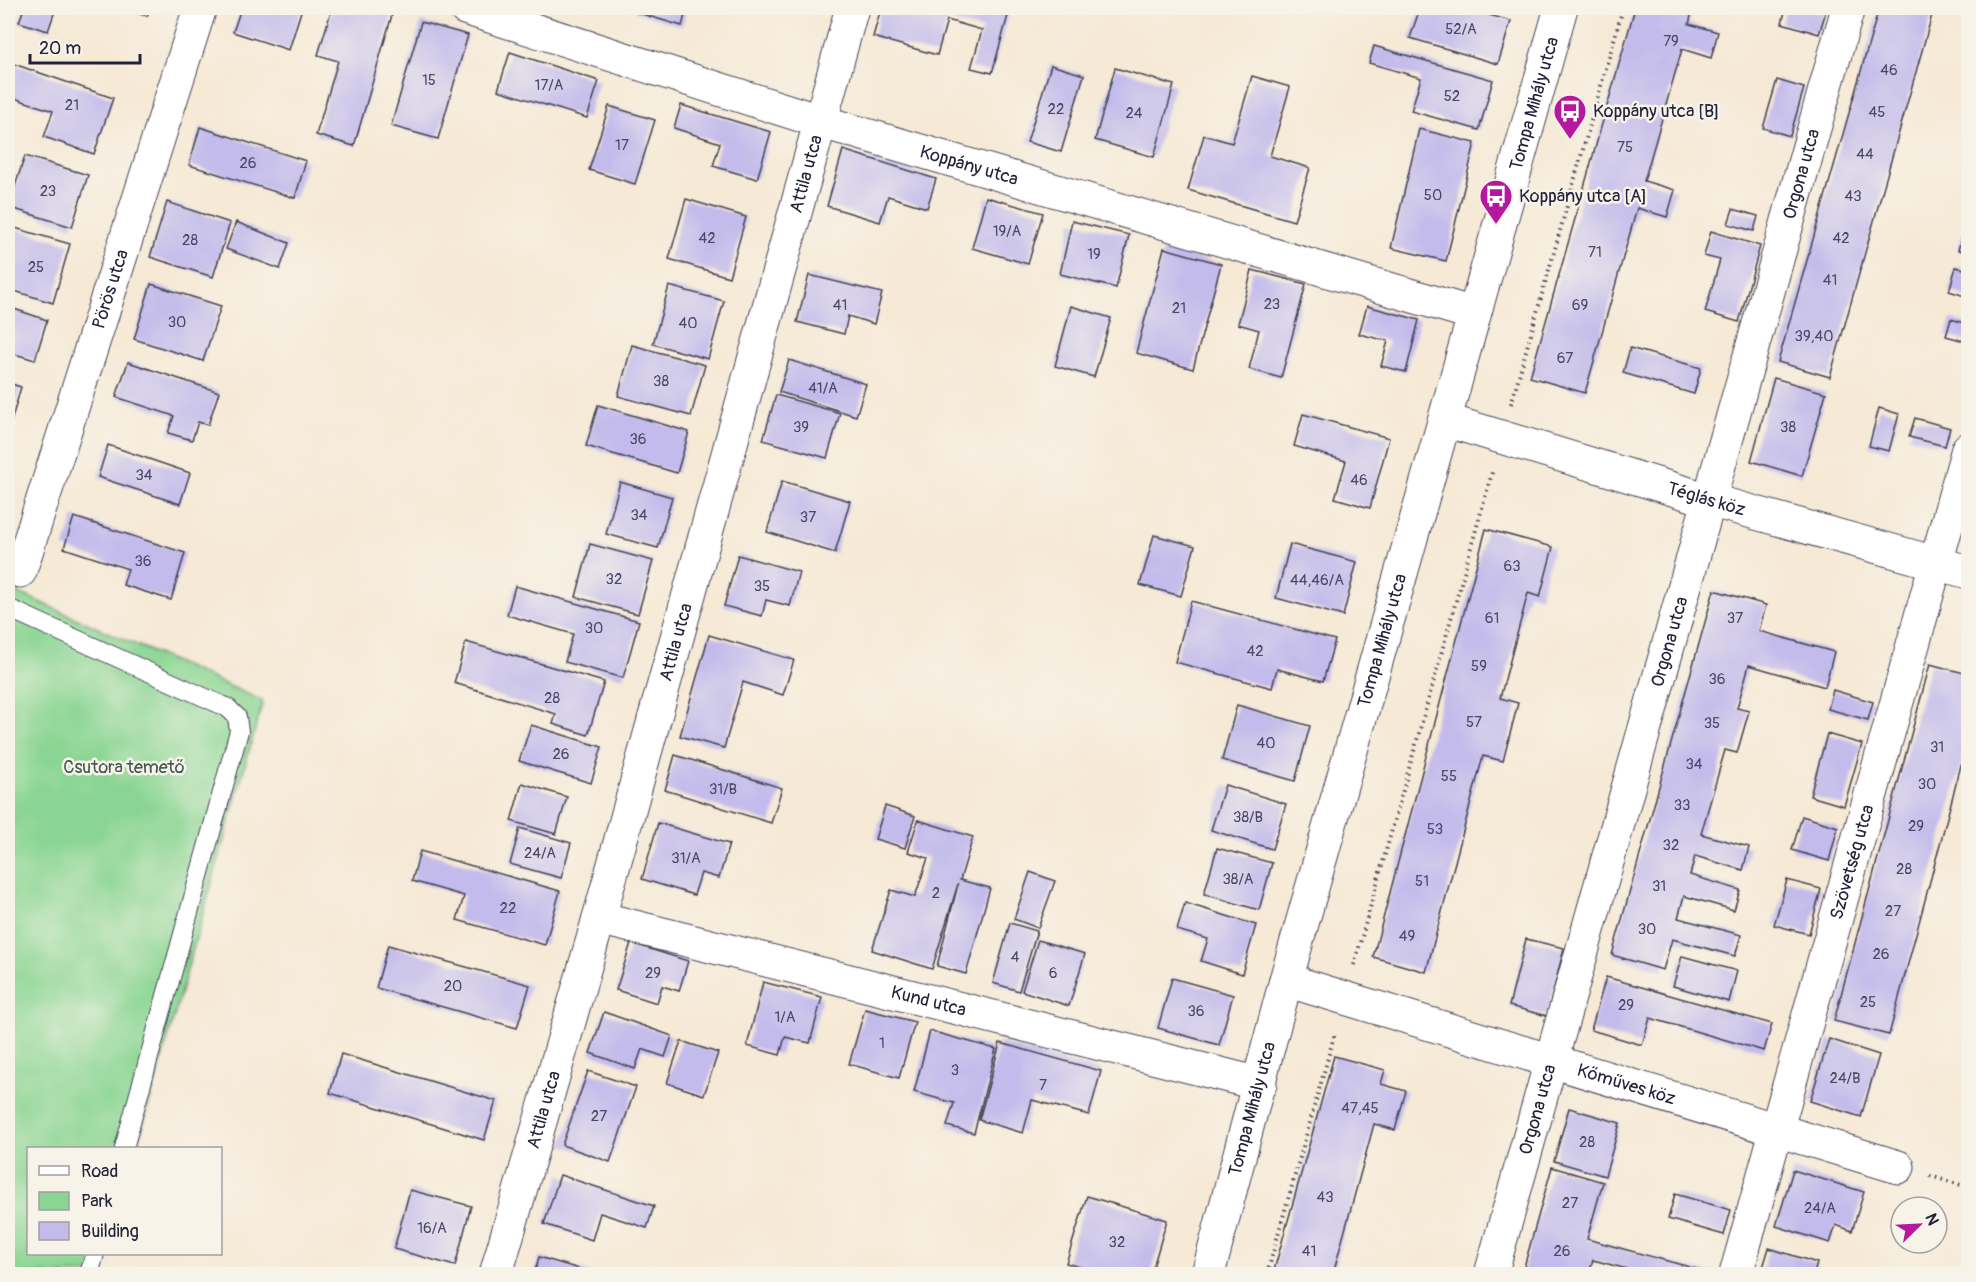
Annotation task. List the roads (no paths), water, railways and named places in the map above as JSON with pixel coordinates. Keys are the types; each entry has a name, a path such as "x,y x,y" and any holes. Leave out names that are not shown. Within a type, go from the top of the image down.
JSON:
{"street":[{"name":"Pörös utca","path":"20,571 200,8"},
{"name":"Koppány utca","path":"465,8 819,121 1474,314"},
{"name":"Attila utca","path":"496,1275 599,918 852,8"},
{"name":"Tompa Mihály utca","path":"1208,1275 1286,980 1561,8"},
{"name":"Orgona utca","path":"1491,1275 1848,8"},
{"name":"Téglás köz","path":"1445,420 1710,500 1968,572"},
{"name":"Szövetség utca","path":"1736,1275 1968,449"},
{"name":"Kund utca","path":"599,918 1260,1084"},
{"name":"Kőműves köz","path":"1286,980 1898,1167"}],"lane":[{"path":"8,608 228,708 237,717 239,731 125,1147"},
{"path":"89,1275 95,1255"}],"place":[{"name":"Koppány utca [B]","path":"1570,140"},
{"name":"Koppány utca [A]","path":"1496,225"}],"park label":[{"name":"Csutora temető","path":"124,767"}]}
